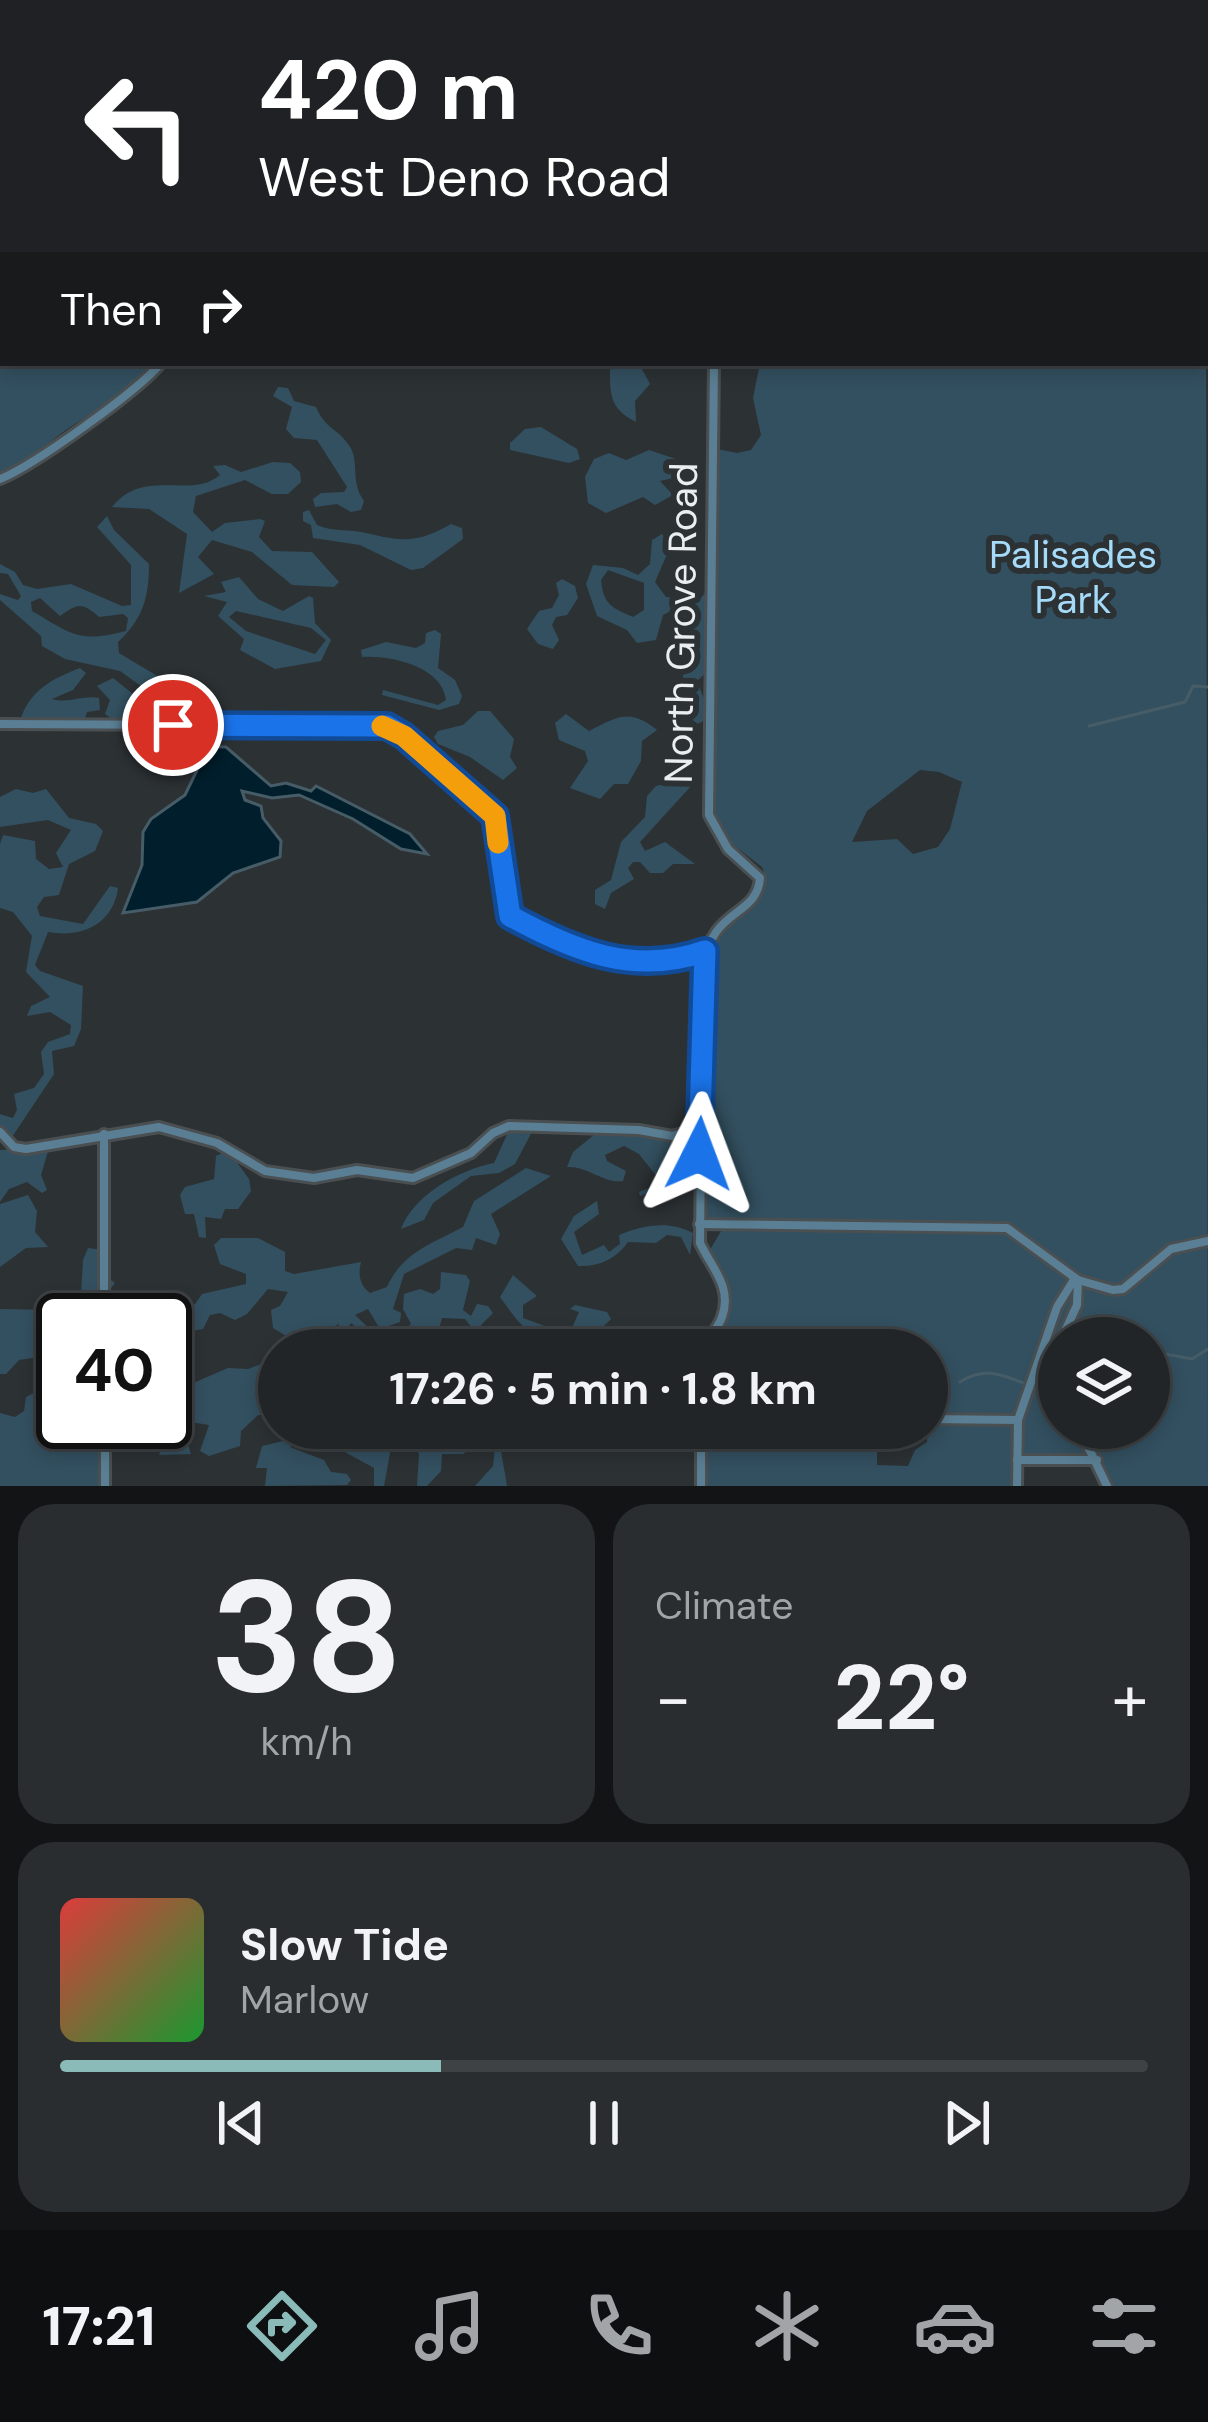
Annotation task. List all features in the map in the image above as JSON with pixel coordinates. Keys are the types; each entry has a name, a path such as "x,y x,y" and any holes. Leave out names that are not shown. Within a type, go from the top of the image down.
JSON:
{"street":[{"path":"0,478 30,466 53,444 146,382 159,366"},
{"name":"North Grove Road","path":"705,951 718,924 745,908 760,887 757,870 728,848 709,815 714,366"},
{"path":"0,724 387,726 495,816 510,916 584,950 653,965 705,951 699,1224 700,1243 720,1275 725,1301 714,1329"},
{"path":"0,1132 20,1149 141,1127 175,1130 217,1143 250,1165 287,1175 325,1177 357,1170 413,1178 471,1153 493,1132 509,1126 639,1130 672,1136 700,1128"},
{"path":"104,1134 104,1293"},
{"path":"699,1224 995,1226 1017,1233 1077,1279 1100,1288 1123,1288 1171,1249 1208,1241"},
{"path":"1072,1317 1077,1305 1077,1279"},
{"path":"1017,1486 1018,1420 1057,1307 1077,1279"},
{"path":"948,1419 1018,1420"},
{"path":"105,1449 105,1486"},
{"path":"701,1449 701,1486"},
{"path":"1091,1449 1107,1486"},
{"path":"1017,1460 1097,1460"}],"green space":[{"path":"0,366 152,366 123,393 0,475"},
{"path":"610,366 644,366 650,384 635,401 636,422 620,411 610,383"},
{"name":"Palisades Park","path":"759,366 1206,366 1208,1486 1109,1486 1099,1458 1021,1457 1038,1362 1038,1449 1170,1449 1170,1317 1056,1317 1083,1280 1021,1232 1000,1223 709,1222 702,1215 706,970 714,936 759,897 766,878 762,867 723,837 711,802 717,668 717,449 751,450 761,435 753,398","holes":["920,770 962,782 950,829 938,847 913,854 897,839 852,842 867,811"]},
{"path":"278,387 288,388 294,401 316,407 348,444 364,501 361,510 351,512 337,504 315,507 313,499 321,493 344,492 347,487 317,440 294,438 286,429 292,407 273,396"},
{"path":"541,427 577,449 580,459 569,463 510,450 510,443 525,429"},
{"path":"649,450 676,459 691,474 660,481 673,495 655,505 643,497 606,513 588,503 585,477 594,459 609,453 626,460"},
{"path":"273,462 290,463 300,472 301,482 288,494 272,494 245,480 196,496 193,512 212,532 225,523 265,521 259,537 272,551 312,552 339,582 334,587 292,585 252,552 212,540 198,557 214,574 179,593 187,534 149,509 112,507 138,489 208,482 220,475 213,466 241,472"},
{"path":"309,510 317,525 329,529 410,539 451,524 462,528 463,539 423,568 411,570 360,545 313,538 311,525 303,521 303,512"},
{"path":"107,516 114,530 149,564 143,607 133,625 118,642 119,653 159,677 181,717 199,722 116,722 105,714 110,700 97,686 113,678 158,714 166,714 166,704 120,671 65,659 42,646 41,636 0,600 0,594 18,600 21,596 8,574 0,573 0,564 15,572 23,585 37,589 71,584 122,606 131,605 131,565 97,527","holes":["40,598 60,616 80,606 99,617 123,614 128,618 126,631 86,636 32,611 31,602"]},
{"path":"662,534 671,545 655,582 666,597 700,599 710,587 709,670 698,680 710,718 697,724 681,702 683,673 675,645 694,638 695,632 671,611 663,615 656,640 637,643 627,630 597,616 586,584 593,565 638,575 650,564 652,540","holes":["608,570 644,583 644,610 633,617 610,604 601,580"]},
{"path":"239,577 258,599 283,611 313,598 315,623 331,640 321,661 275,669 240,650 244,639 218,616 227,602 204,596 226,592 221,582","holes":["236,611 311,628 326,640 315,654 246,631 229,617"]},
{"path":"562,579 575,586 578,598 567,615 556,617 552,625 559,640 553,649 538,644 527,629 539,611 552,608 559,595 556,583"},
{"path":"426,633 441,634 438,668 455,680 462,696 459,704 439,710 382,695 383,690 438,705 446,700 442,688 425,671 400,661 362,657 361,650 386,642 416,648 425,643"},
{"path":"80,668 86,673 73,690 52,699 99,698 100,710 87,712 84,722 20,721 42,687"},
{"path":"478,711 490,711 514,739 510,757 517,768 503,780 470,757 438,744 434,737 438,731 463,725"},
{"path":"566,714 589,731 624,717 639,719 657,730 642,741 641,761 628,784 614,784 600,799 570,788 588,761 585,751 559,740 555,723"},
{"path":"684,778 692,785 640,842 645,851 665,842 695,864 673,864 663,873 650,873 640,862 633,862 628,868 634,879 611,893 605,909 595,904 595,890 611,880 621,842 645,817 647,796 656,786"},
{"path":"16,789 33,793 46,789 69,818 96,824 103,831 95,851 69,864 59,895 44,897 37,907 40,916 83,924 110,886 118,888 110,911 94,926 72,933 48,932 35,965 83,986 81,1029 74,1046 52,1051 54,1074 10,1140 0,1129 0,1114 13,1118 17,1110 14,1094 34,1088 44,1074 41,1052 48,1042 70,1034 71,1025 50,1012 27,1016 31,1006 50,997 26,972 32,936 13,912 0,908 0,844 3,835 35,841 36,859 49,869 63,867 56,853 71,830 48,820 0,827 0,797"},
{"path":"510,1128 534,1128 515,1164 499,1173 471,1176 433,1203 424,1220 401,1229 416,1206 438,1186 494,1163"},
{"path":"600,1130 658,1137 691,1134 696,1162 676,1161 678,1182 640,1196 658,1178 639,1154 624,1146 605,1155 626,1171 623,1181 567,1167 573,1152"},
{"path":"49,1148 41,1175 47,1190 42,1193 27,1182 9,1189 0,1202 0,1150"},
{"path":"228,1150 249,1179 251,1191 238,1209 225,1209 221,1219 205,1217 206,1238 199,1237 194,1214 185,1214 180,1195 185,1187 214,1179 216,1156"},
{"path":"526,1168 551,1176 491,1214 500,1234 496,1245 476,1238 472,1250 456,1248 404,1274 393,1309 401,1313 400,1322 380,1329 368,1309 355,1315 370,1329 351,1323 347,1329 338,1329 339,1324 329,1329 275,1329 271,1310 280,1306 288,1292 268,1289 247,1314 235,1320 220,1313 210,1315 203,1329 192,1331 192,1305 202,1294 246,1284 246,1274 220,1264 214,1245 221,1238 258,1238 285,1252 285,1271 294,1274 361,1262 360,1279 370,1293 387,1287 419,1251 463,1227 474,1201"},
{"path":"28,1195 37,1211 35,1232 48,1247 26,1248 0,1267 0,1204"},
{"path":"597,1201 599,1214 574,1232 582,1255 604,1245 609,1252 620,1244 619,1235 665,1225 693,1233 690,1255 681,1237 667,1235 656,1243 628,1242 606,1261 578,1266 561,1239 574,1216"},
{"path":"723,1228 1005,1230 1065,1275 1067,1282 1049,1317 1038,1317 1038,1348 1014,1415 948,1414 948,1329 716,1329 727,1290 719,1266 708,1253"},
{"path":"88,1248 102,1250 102,1293 81,1293"},
{"path":"441,1272 466,1275 470,1281 463,1310 471,1316 477,1304 488,1306 493,1313 482,1329 473,1329 465,1319 442,1318 439,1329 406,1329 411,1324 403,1309 404,1294 420,1289 433,1294 440,1289"},
{"path":"513,1275 537,1296 523,1305 523,1318 553,1329 526,1329 500,1297"},
{"path":"575,1305 607,1312 611,1319 601,1329 572,1329 579,1312 570,1309"},
{"path":"0,1309 36,1310 36,1357 19,1360 6,1374 0,1374"},
{"path":"258,1365 258,1415 241,1431 240,1446 209,1456 200,1451 209,1425 192,1422 192,1383 228,1368"},
{"path":"36,1392 36,1449 102,1449 102,1486 0,1486 0,1413 15,1417 24,1411 26,1397"},
{"path":"948,1420 1015,1422 1014,1486 704,1486 705,1449 877,1449 877,1465 908,1466 915,1450 948,1449"},
{"path":"161,1449 189,1449 191,1454 159,1455"},
{"path":"261,1449 295,1449 324,1460 331,1472 347,1474 351,1480 347,1485 265,1486 267,1468 256,1468"},
{"path":"339,1449 391,1449 384,1486 374,1486 374,1468"},
{"path":"417,1449 470,1449 463,1454 442,1454 441,1471 427,1486 417,1486"},
{"path":"495,1449 501,1449 507,1486 475,1486 493,1466"}],"shaded area":[{"path":"198,746 226,747 271,786 286,783 311,791 316,786 410,834 427,854 401,849 353,819 299,795 272,798 242,791 245,800 261,806 263,818 281,841 280,857 233,873 197,902 123,913 142,865 143,832 151,819 185,795 202,760"}],"waterway":[{"path":"1089,726 1185,702 1193,686 1208,687"},
{"path":"1170,1355 1192,1359 1208,1349"},
{"path":"960,1382 985,1373 1026,1384"}],"slow traffic":[{"path":"382,726 404,736 495,816 498,843"}],"route":[{"path":"173,725 387,726 495,816 510,916 584,950 653,965 705,951 699,1154"}]}
